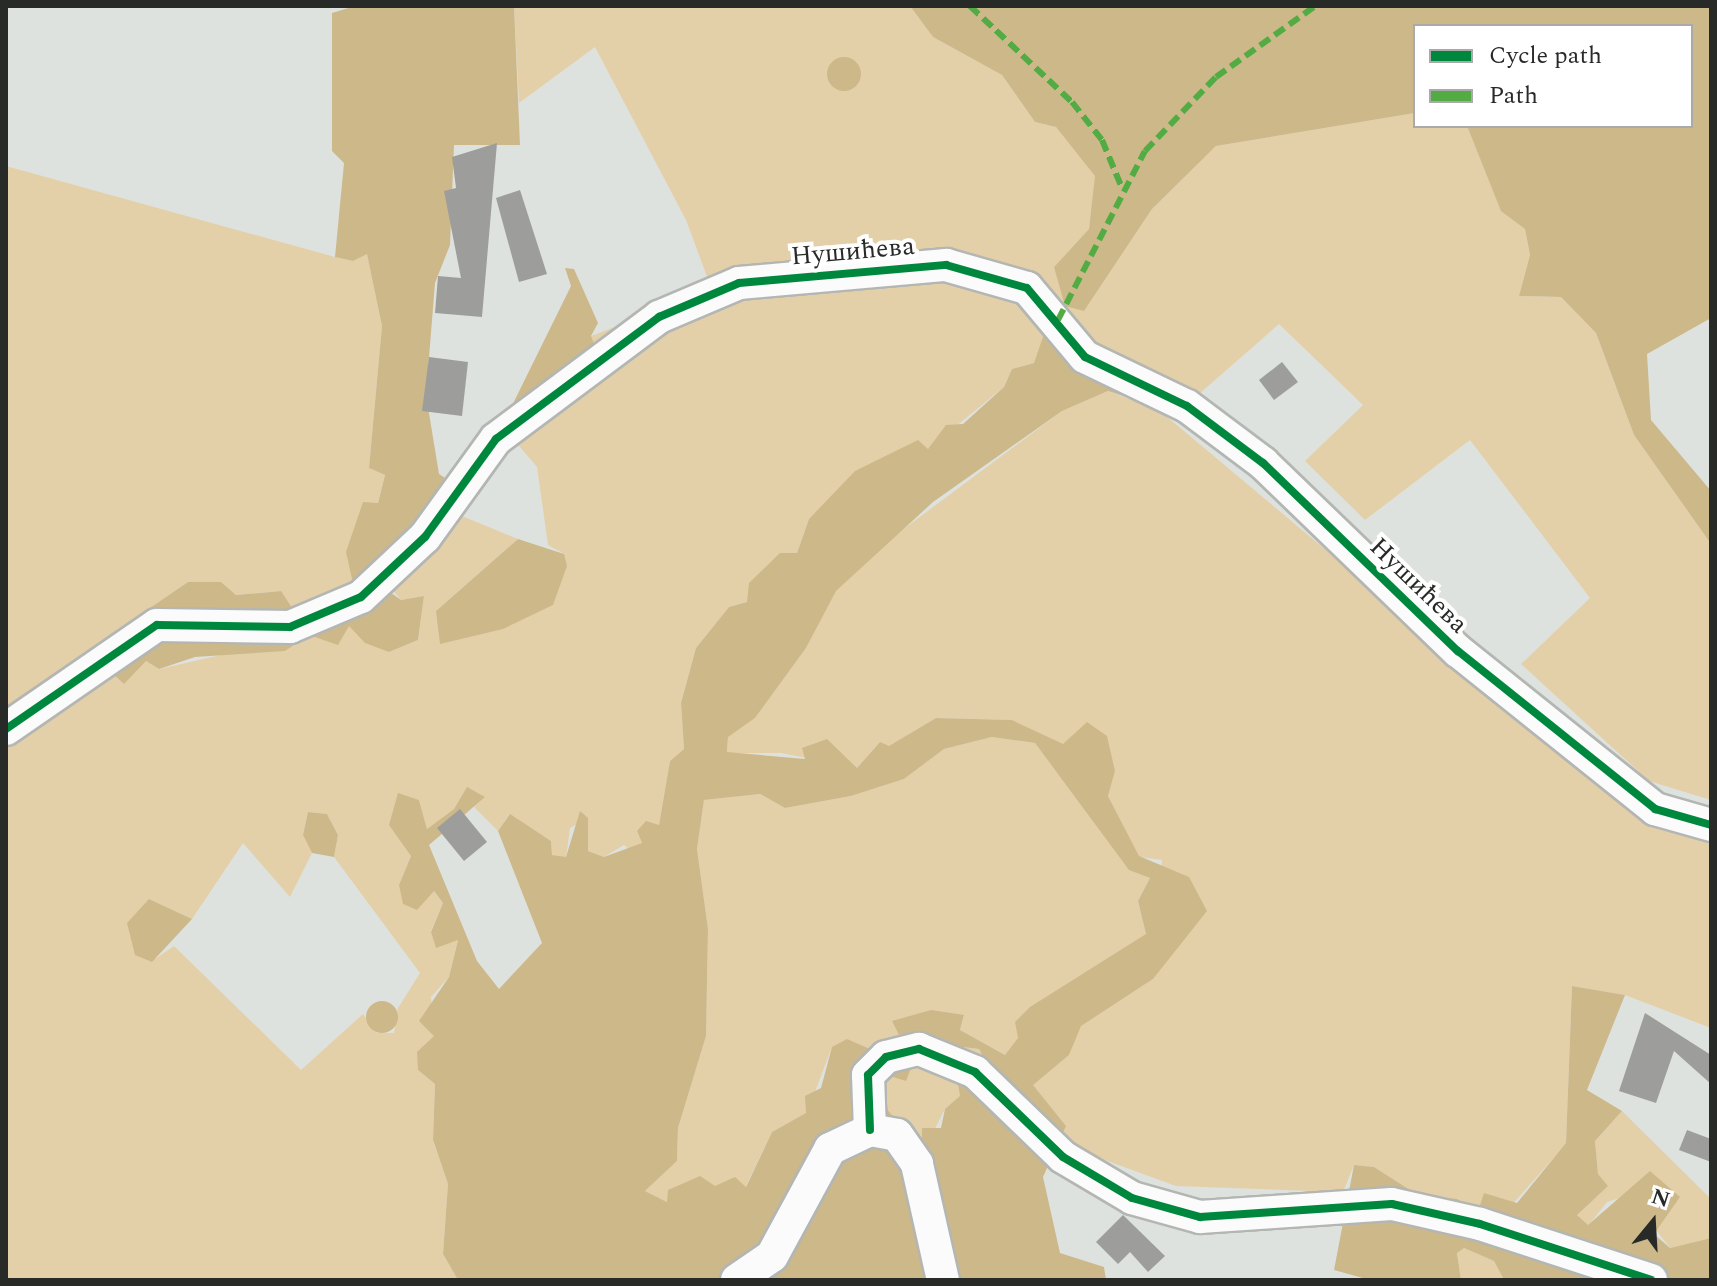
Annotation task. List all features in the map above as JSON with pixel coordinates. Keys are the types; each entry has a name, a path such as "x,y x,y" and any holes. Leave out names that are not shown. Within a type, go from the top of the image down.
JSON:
{"street":[{"name":"Нушићева","path":"6,729 157,625 290,627 361,597 425,537 496,439 659,317 739,283 946,265 1027,288 1085,357 1187,406 1263,463 1458,651 1655,809 1711,825"},
{"path":"870,1130 868,1075 886,1057 919,1049 975,1072 1063,1157 1132,1198 1200,1217 1392,1204 1480,1224 1651,1280"},
{"path":"737,1280 772,1256 830,1149 870,1130 897,1135 917,1164 943,1280"}],"shaded area":[{"path":"355,6 514,6 520,145 454,145 450,245 435,283 426,395 439,474 451,482 387,590 401,600 424,596 418,640 389,652 365,643 349,626 338,645 309,635 285,651 195,657 159,669 146,661 124,684 93,655 6,715 6,706 188,582 221,582 236,595 281,591 291,606 304,608 355,592 346,552 363,502 378,503 385,475 369,468 382,326 367,254 353,261 335,257 344,163 332,151 332,13"},
{"path":"514,6 910,6 933,37 1002,75 1035,122 1056,127 1096,176 1089,229 1054,267 1084,311 1152,209 1216,146 1413,113 1413,128 1468,128 1501,210 1525,229 1530,255 1519,296 1561,297 1596,333 1634,435 1711,544 1711,800 1649,781 1521,664 1590,598 1470,440 1365,520 1305,461 1363,405 1279,324 1191,401 1034,363 1012,369 1004,387 928,449 809,519 797,553 747,602 729,607 696,648 681,703 684,749 670,761 659,825 637,831 642,843 631,851 624,845 604,857 588,851 588,818 570,828 566,858 552,855 551,841 509,815 498,831 474,807 484,797 467,788 454,809 427,829 419,800 398,794 411,856 399,885 433,890 443,903 431,931 436,947 458,939 449,977 431,997 434,1036 418,1070 435,1084 433,1141 448,1184 443,1254 458,1280 6,1280 6,715 146,661 159,669 349,626 389,652 418,640 424,596 401,600 376,570 462,516 518,539 436,611 564,554 548,545 537,467 502,426 591,336 712,290 686,220 595,47 519,103","holes":["308,812 327,814 338,835 334,857 420,973 398,1008 394,1033 377,1033 363,1014 301,1070 174,946 152,961 149,899 192,919 243,843 290,897 312,853 303,835"]},
{"path":"910,6 1711,6 1711,318 1647,354 1651,420 1711,491 1711,544 1634,435 1596,333 1561,297 1519,296 1530,255 1525,229 1501,211 1468,128 1693,128 1693,24 1413,24 1413,113 1216,146 1152,209 1084,311 1065,306 1054,267 1089,229 1095,176 1056,127 1035,122 1002,75 933,37"},
{"path":"844,57 856,62 861,74 856,86 844,91 832,86 827,74 832,62"},
{"path":"6,166 335,257 353,261 367,253 382,326 369,468 385,475 355,592 304,608 291,606 280,591 236,595 221,582 188,582 6,706"},
{"path":"565,268 574,269 598,323 591,336 604,370 502,426 571,286"},
{"path":"1045,331 1229,431 1108,391 1062,411 933,502 836,591 806,648 755,718 728,737 727,752 805,759 802,748 827,739 857,768 880,742 889,746 936,718 1012,720 1063,744 1087,722 1107,736 1115,771 1108,796 1139,856 1189,877 1207,911 1153,979 1081,1026 1069,1055 1033,1085 1066,1126 1043,1177 1060,1253 1104,1267 1106,1280 458,1280 443,1254 448,1184 433,1140 435,1084 418,1070 417,1052 434,1036 419,1021 449,977 458,940 436,948 431,932 443,903 434,891 417,910 403,904 399,885 411,856 389,825 398,793 419,800 427,829 454,809 467,787 485,797 429,845 477,961 499,989 542,943 498,831 510,814 551,841 552,855 566,857 580,811 588,818 588,851 604,857 642,843 637,831 646,821 659,825 670,761 684,749 681,703 696,648 729,607 747,602 749,583 780,553 797,553 809,519 855,471 918,440 928,449 946,425 963,424 1004,387 1012,369 1034,363","holes":["992,737 1035,743 1129,870 1150,878 1138,901 1146,934 1030,1007 1015,1022 1018,1038 1005,1055 960,1030 964,1015 931,1010 892,1021 900,1037 883,1074 906,1081 921,1042 979,1049 992,1073 957,1077 960,1096 945,1109 941,1128 922,1128 922,1154 887,1109 875,1105 870,1049 847,1039 832,1047 821,1088 805,1096 806,1113 772,1132 746,1187 735,1177 715,1186 700,1176 668,1190 667,1202 645,1191 677,1161 678,1128 706,1036 708,929 697,849 704,800 760,794 785,808 851,796 904,779 944,749"]},
{"path":"1108,391 1160,411 1660,830 1711,835 1711,1028 1625,995 1572,986 1566,1144 1510,1207 1485,1193 1478,1211 1418,1195 1374,1167 1354,1165 1343,1192 1176,1186 1058,1143 1066,1126 1032,1085 1069,1055 1080,1026 1153,979 1162,860 1139,857 1108,796 1115,770 1012,720 936,718 888,747 880,742 857,768 781,753 727,753 728,736 755,718 806,648 835,591 878,548 1062,411"},
{"path":"518,539 564,554 567,566 553,605 503,629 440,644 436,611"},
{"path":"992,737 1035,743 1129,869 1150,878 1138,901 1146,934 1005,1055 960,1030 964,1016 900,1037 892,1049 920,1042 979,1049 992,1073 945,1109 922,1154 832,1047 807,1113 772,1132 745,1188 715,1186 667,1202 645,1191 677,1161 678,1128 706,1036 708,929 697,849 704,800 760,794 785,808 851,796 904,779 944,749"},
{"path":"308,812 327,814 338,835 334,857 312,853 303,835"},
{"path":"149,899 192,919 152,962 135,955 127,923"},
{"path":"1572,986 1625,995 1587,1090 1622,1111 1595,1141 1598,1174 1608,1186 1577,1215 1588,1225 1650,1171 1680,1197 1654,1234 1670,1248 1711,1238 1711,1280 1504,1280 1494,1261 1464,1248 1457,1253 1461,1280 1370,1280 1334,1270 1354,1165 1374,1167 1418,1195 1457,1199 1478,1211 1484,1193 1517,1203 1566,1143"},
{"path":"382,1001 394,1005 398,1017 394,1029 382,1033 370,1029 366,1017 370,1005"},
{"path":"1622,1111 1711,1199 1711,1238 1670,1248 1629,1195 1607,1202 1588,1226 1576,1214 1608,1186 1598,1175 1595,1141"},
{"path":"1464,1248 1494,1261 1504,1280 1461,1280 1457,1252"}],"building":[{"path":"497,143 482,317 435,313 438,276 461,278 444,191 456,188 452,157"},
{"path":"520,190 547,274 519,282 496,198"},
{"path":"429,357 468,362 462,416 422,411"},
{"path":"1282,362 1298,382 1274,400 1259,380"},
{"path":"460,809 487,842 464,861 437,828"},
{"path":"1645,1013 1711,1055 1711,1084 1674,1051 1656,1103 1619,1091"},
{"path":"1687,1130 1711,1139 1711,1162 1679,1150"},
{"path":"1123,1215 1165,1256 1148,1272 1130,1252 1118,1264 1096,1242"}],"marked path":[{"path":"970,6 1072,102 1102,140 1122,188"},
{"path":"1058,320 1145,151 1216,77 1315,6"}],"cycle path":[{"path":"6,729 157,625 290,627 361,597 425,537 496,439 659,317 739,283 946,265 1027,288 1085,357 1187,406 1263,463 1458,651 1655,809 1711,825"},
{"path":"870,1130 868,1075 886,1057 919,1049 975,1072 1063,1157 1132,1198 1200,1217 1392,1204 1480,1224 1651,1280"}]}
